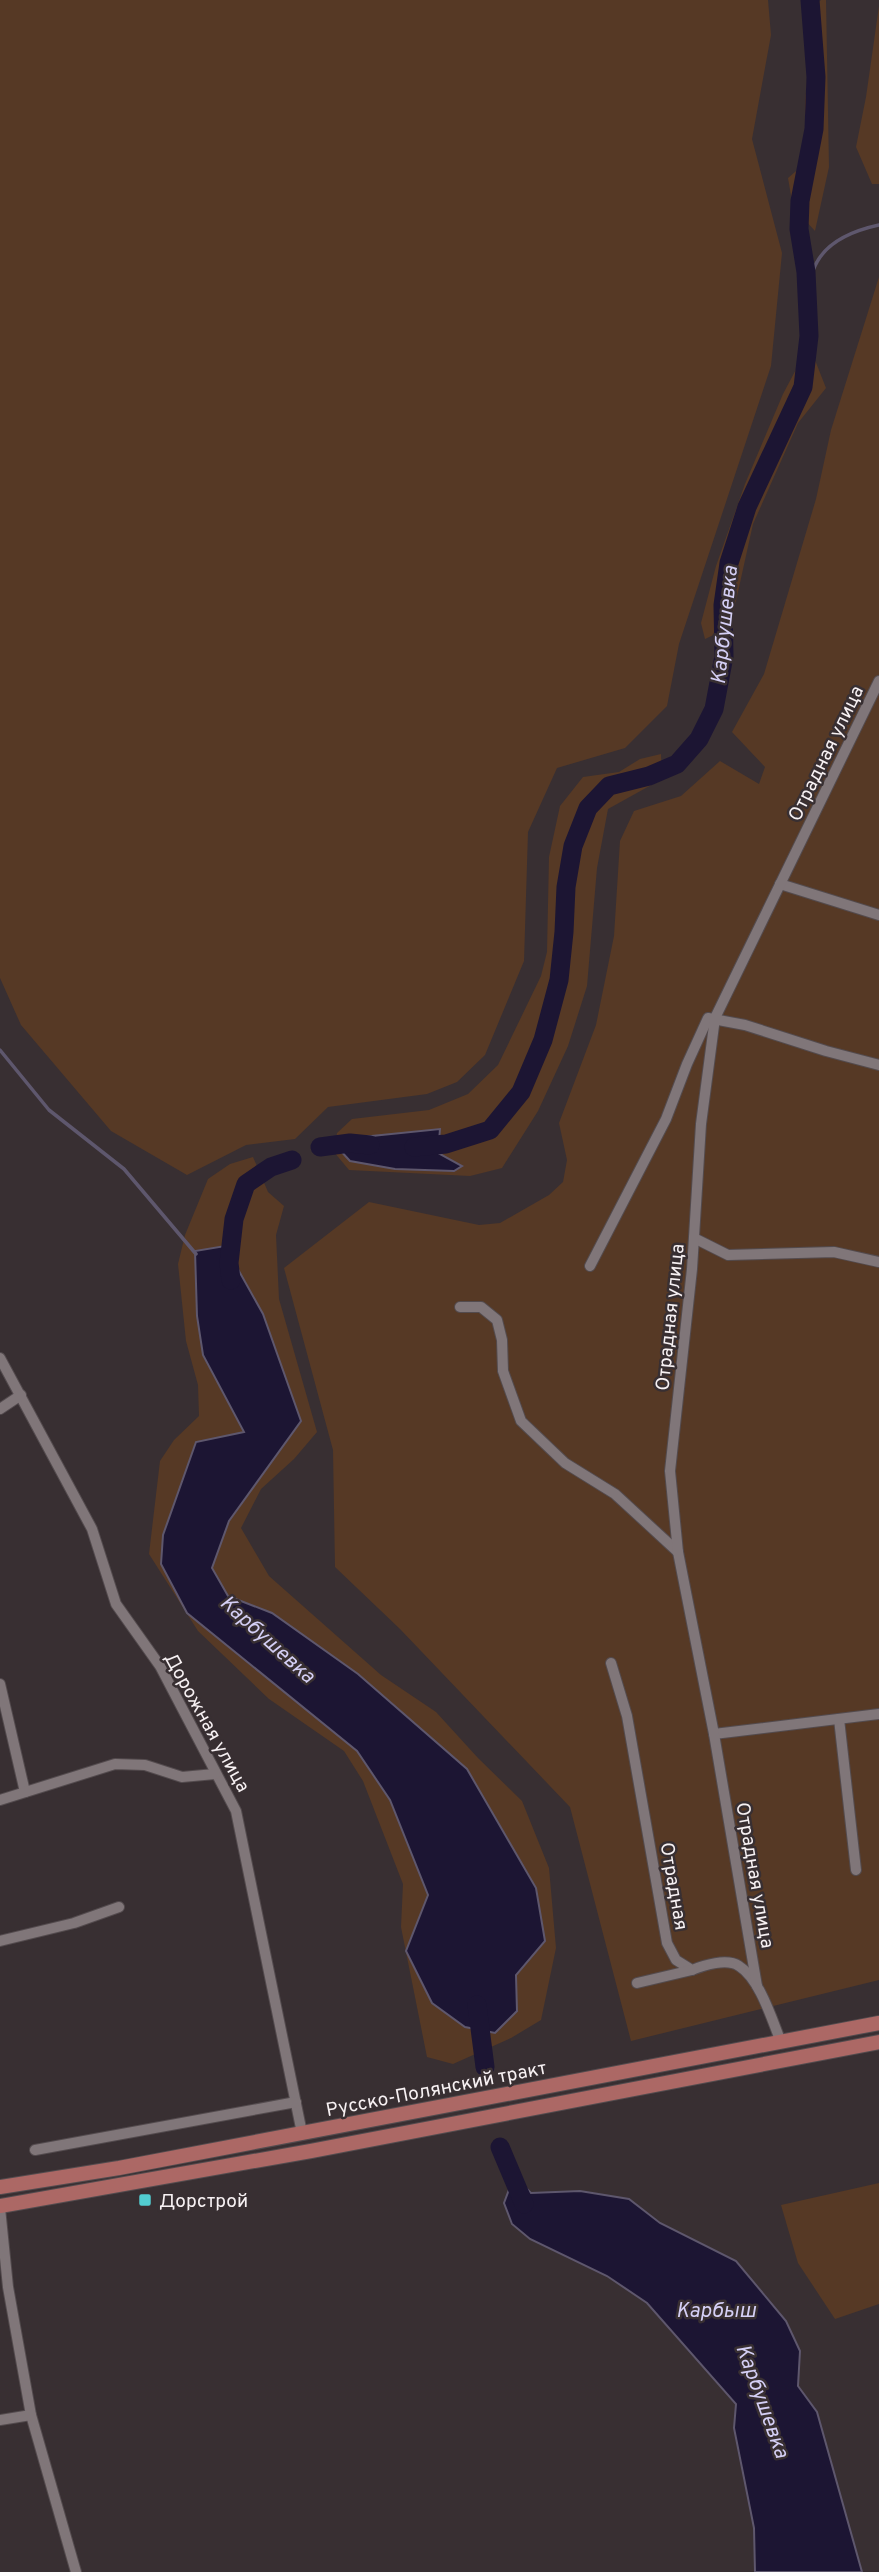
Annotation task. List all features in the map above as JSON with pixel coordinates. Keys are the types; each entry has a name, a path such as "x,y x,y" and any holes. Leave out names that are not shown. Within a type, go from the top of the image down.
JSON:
{"main road":[{"name":"Русско-Полянский тракт","path":"0,2187 118,2168 879,2023"},
{"name":"Русско-Полянский тракт","path":"0,2207 310,2151 879,2042"}],"street":[{"name":"Отрадная улица","path":"757,1986 714,1734 678,1552 670,1471 694,1238 701,1124 715,1018 879,681"},
{"path":"780,884 879,915"},
{"path":"590,1266 666,1119 687,1064 709,1018 745,1025 879,1065"},
{"path":"694,1238 728,1255 834,1252 879,1262"},
{"path":"460,1307 481,1307 497,1320 502,1340 503,1371 521,1421 565,1463 615,1494 678,1552"},
{"name":"Дорожная улица","path":"0,1358 92,1529 116,1604 160,1666 236,1811 302,2133"},
{"path":"0,1409 21,1395"},
{"name":"Отрадная","path":"611,1663 627,1716 667,1943 676,1960 692,1970"},
{"path":"0,1684 25,1792"},
{"path":"714,1734 879,1714"},
{"path":"839,1719 856,1870"},
{"path":"0,1800 116,1764 145,1765 182,1777 215,1774"},
{"path":"0,1941 74,1923 119,1907"},
{"path":"637,1983 704,1965 739,1965 757,1986 781,2042"},
{"path":"36,2150 296,2102"},
{"path":"0,2207 8,2287 31,2415 76,2572"},
{"path":"0,2420 31,2415"}],"shaded area":[{"path":"0,0 768,0 771,35 752,139 782,253 771,366 679,644 667,706 625,748 557,768 528,832 524,961 485,1055 457,1082 427,1094 328,1107 295,1139 246,1145 187,1175 111,1131 21,1025 0,978"},
{"path":"821,0 826,0 829,167 815,231 793,207 788,178 802,166 813,7"},
{"path":"879,6 879,184 872,184 856,147"},
{"path":"879,277 879,1980 631,2041 570,1807 400,1629 335,1567 333,1450 284,1268 369,1202 479,1225 500,1223 549,1195 563,1182 567,1160 559,1123 596,1025 614,936 620,841 634,811 681,796 720,761 759,784 765,767 732,732 764,674 816,499 831,430"},
{"path":"813,355 826,388 798,423 753,524 734,610 720,632 705,639 701,623 716,566 745,484 783,394 801,360"},
{"path":"661,754 662,779 608,809 597,868 587,986 568,1046 538,1111 502,1168 470,1176 349,1170 334,1152 337,1133 352,1119 429,1110 468,1094 498,1065 541,976 547,952 549,857 560,806 583,777 619,772 640,759"},
{"path":"253,1157 268,1192 284,1206 276,1235 279,1299 317,1432 294,1459 261,1489 241,1528 269,1576 381,1675 436,1712 522,1801 549,1868 556,1948 541,2020 511,2038 453,2064 427,2057 401,1927 403,1884 363,1781 344,1751 269,1699 198,1631 149,1554 160,1461 174,1440 199,1416 198,1385 186,1341 178,1264 185,1235 208,1179 230,1164"},
{"path":"879,2183 879,2304 835,2319 798,2263 781,2205"}],"water":[{"path":"440,1129 438,1153 462,1166 454,1171 395,1169 350,1161 339,1149 352,1138"},
{"path":"225,1246 263,1314 301,1421 229,1521 212,1568 228,1596 272,1613 358,1674 467,1769 536,1888 545,1941 516,1975 517,2011 495,2033 465,2027 432,2003 406,1951 428,1895 390,1800 357,1751 187,1613 161,1564 163,1535 196,1442 244,1432 203,1355 197,1316 195,1251"},
{"name":"Карбыш","path":"514,2176 531,2193 580,2191 629,2199 660,2223 736,2261 786,2321 800,2351 798,2386 817,2412 862,2572 755,2572 754,2528 734,2428 736,2404 647,2303 607,2276 530,2239 512,2224 504,2203"}],"waterway":[{"name":"Карбушевка","path":"414,1147 446,1144 490,1130 521,1092 543,1040 559,980 566,887 573,846 588,808 609,786 649,776 677,764 699,739 714,709 724,656 723,605 729,563 747,507 803,387 809,336 806,272 799,229 800,201 814,129 816,77 810,0"},
{"path":"807,289 815,265 822,254 852,233 879,225"},
{"path":"0,1050 49,1110 124,1169 196,1254"},
{"name":"Карбушевка","path":"320,1147 350,1143 370,1145"},
{"name":"Карбушевка","path":"231,1280 229,1263 234,1219 246,1184 271,1167 292,1160"},
{"name":"Карбушевка","path":"477,2005 485,2067"},
{"name":"Карбушевка","path":"500,2147 524,2204"}],"place":[{"name":"Дорстрой","path":"145,2200"}]}
